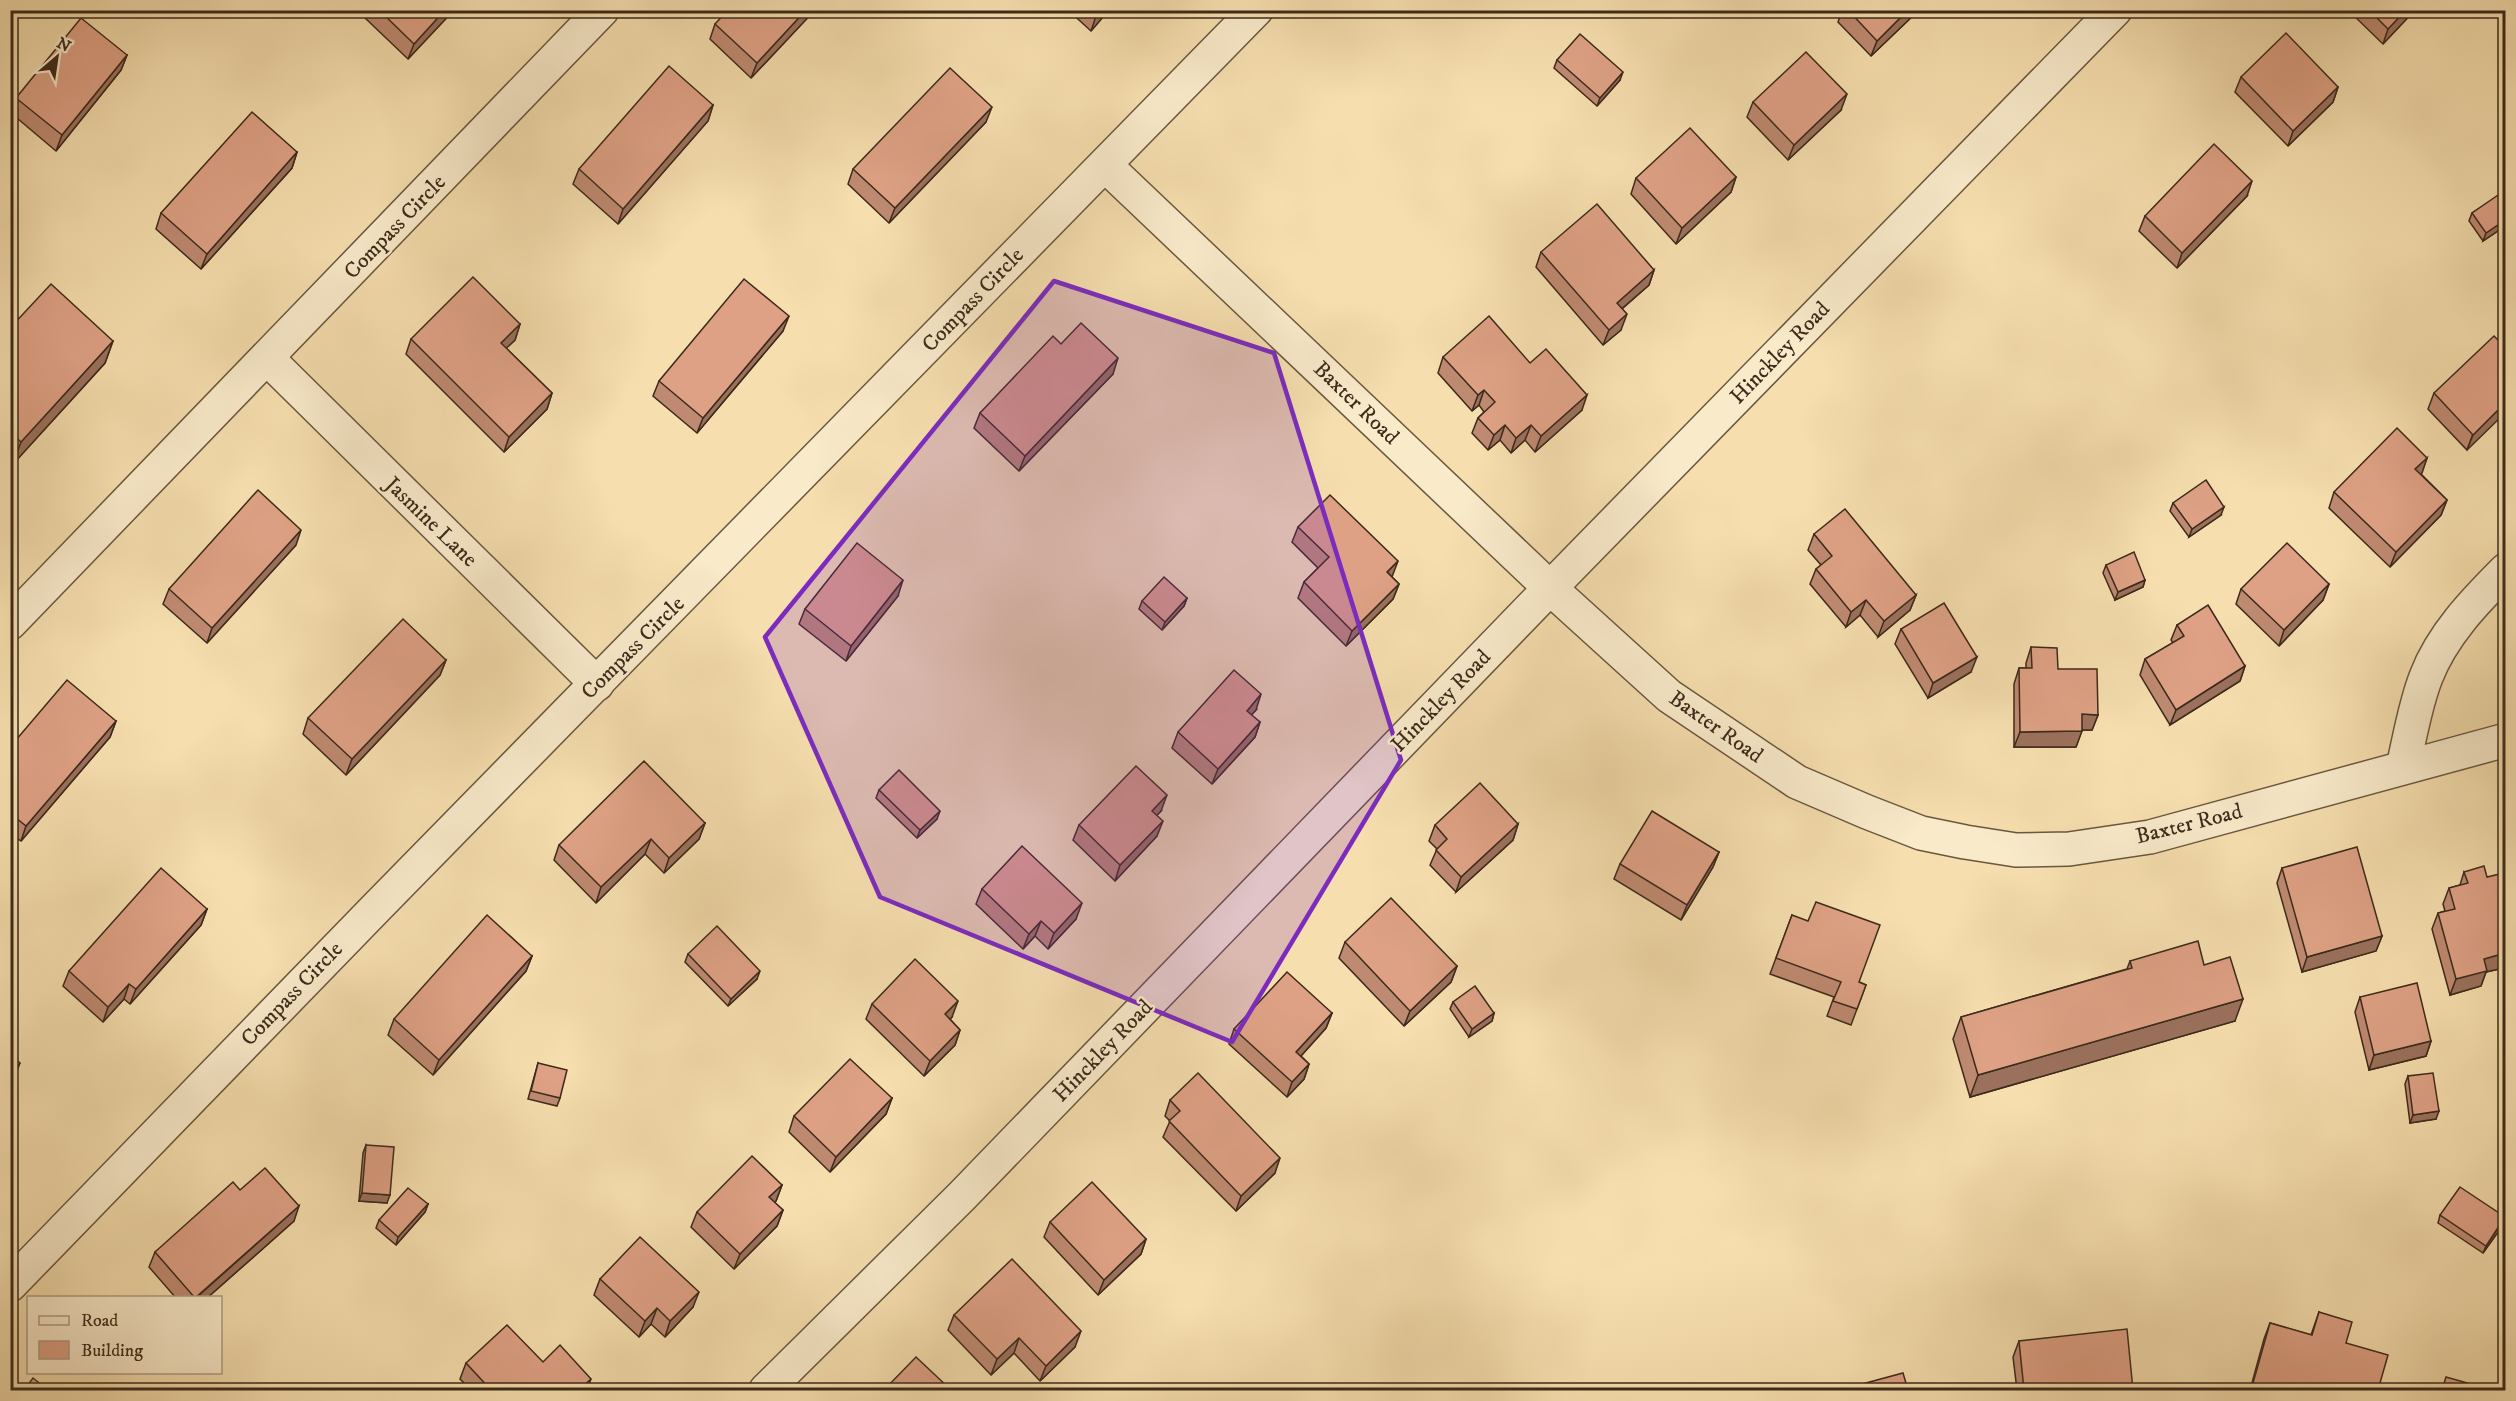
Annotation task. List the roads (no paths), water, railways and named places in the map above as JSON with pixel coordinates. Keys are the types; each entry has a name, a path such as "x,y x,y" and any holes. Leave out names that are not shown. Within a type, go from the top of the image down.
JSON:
{"street":[{"name":"Compass Circle","path":"10,623 603,10"},
{"name":"Compass Circle","path":"10,1285 1256,10"},
{"name":"Hinckley Road","path":"766,1390 962,1196 1550,588 2115,10"},
{"name":"Baxter Road","path":"1105,165 1550,588 1670,696 1797,782 1921,833 2016,850 2069,849 2150,837 2505,740"},
{"name":"Jasmine Lane","path":"267,358 597,684"},
{"path":"2403,767 2426,678 2436,655 2454,628 2505,570"}]}
